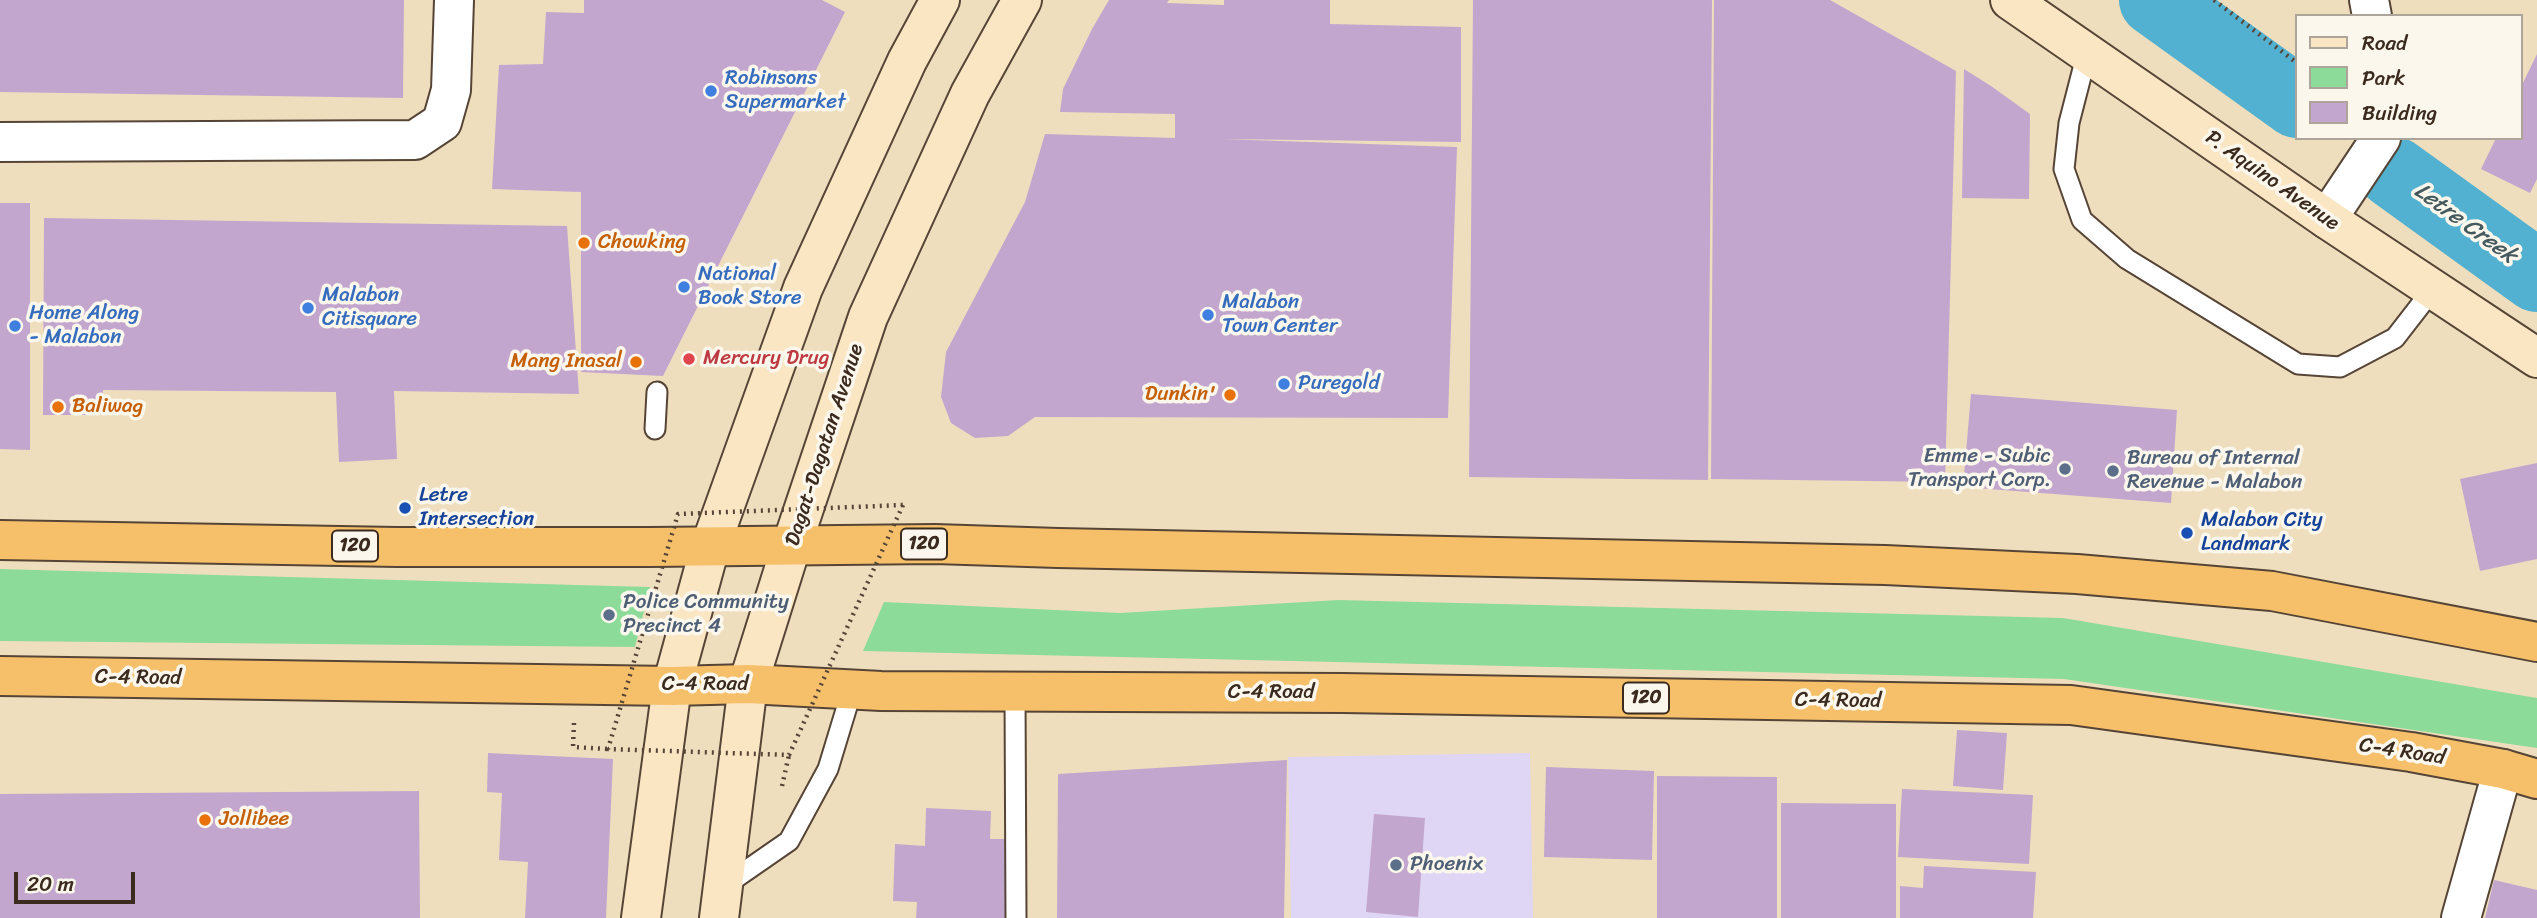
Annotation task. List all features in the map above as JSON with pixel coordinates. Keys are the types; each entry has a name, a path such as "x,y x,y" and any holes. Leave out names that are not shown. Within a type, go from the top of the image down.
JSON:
{"highway":[{"name":"120","path":"0,540 397,547 791,547 934,544 1885,565 2077,574 2272,591 2537,642"},
{"name":"C-4 Road","path":"0,676 672,686 748,684 852,690 1329,693 2071,705 2411,752 2520,774"}],"main road":[{"path":"641,918 672,686 710,547 803,288 907,61 940,0"},
{"name":"Dagat-Dagatan Avenue","path":"721,902 748,684 791,547 868,317 970,94 1022,0"},
{"name":"P. Aquino Avenue","path":"2010,0 2328,219 2537,358"}],"street":[{"path":"0,142 415,140 442,122 451,90 454,0"},
{"path":"2328,219 2380,140"},
{"path":"2461,918 2520,774"}],"lane":[{"path":"2087,53 2069,123 2064,169 2082,220 2127,258 2298,363 2340,367 2395,338 2433,289"},
{"path":"655,429 657,392"},
{"path":"721,902 789,841 828,769 852,690"},
{"path":"1015,692 1016,918"}],"path":[{"path":"2214,0 2296,62"},
{"path":"606,748 678,514 903,505 787,763"},
{"path":"573,747 789,755"}],"shaded area":[{"path":"1530,753 1533,918 1291,918 1288,757"}],"green space":[{"path":"0,569 650,587 635,647 0,641"},
{"path":"1338,600 2063,618 2537,698 2537,748 2064,679 863,651 884,602 1120,613"}],"building":[{"path":"0,0 404,0 403,98 0,92"},
{"path":"584,0 822,0 845,12 663,376 581,372 581,192 492,189 499,65 543,64 546,12 584,13"},
{"path":"1109,0 1169,0 1167,3 1224,5 1224,0 1330,0 1330,24 1461,27 1461,142 1221,139 1457,147 1448,418 1035,417 1008,436 975,438 951,423 941,397 946,352 1025,202 1045,134 1175,138 1175,114 1060,112 1063,89"},
{"path":"1473,0 1712,0 1708,480 1469,477"},
{"path":"1714,0 1830,0 1956,71 1945,482 1711,479"},
{"path":"2537,54 2537,179 2530,193 2481,169 2495,140 2523,140 2523,83"},
{"path":"1964,69 2030,114 2029,199 1962,198"},
{"name":"Home Along - Malabon","path":"0,203 30,203 30,450 0,449"},
{"name":"Malabon Citisquare","path":"44,218 567,226 579,394 394,391 397,459 339,462 336,392 103,390 103,415 43,415"},
{"path":"1971,394 2177,410 2171,503 1963,487"},
{"path":"2537,463 2537,559 2480,571 2460,479"},
{"path":"1957,730 2007,733 2003,790 1953,786"},
{"path":"488,753 613,759 606,918 525,918 528,862 499,860 502,793 487,792"},
{"path":"1287,760 1284,918 1057,918 1058,774"},
{"path":"1546,767 1654,771 1652,860 1544,857"},
{"path":"1657,776 1777,777 1777,918 1657,918"},
{"path":"1902,789 2033,795 2029,864 1898,857"},
{"path":"419,791 420,918 0,918 0,794"},
{"path":"1781,803 1896,804 1896,918 1781,918"},
{"path":"926,808 991,811 990,839 1014,839 1011,918 916,918 917,902 893,901 895,844 925,846"},
{"name":"Phoenix","path":"1374,814 1425,818 1418,917 1366,912"},
{"path":"1924,866 2036,872 2033,918 1900,918 1900,886 1923,888"},
{"path":"2494,880 2537,890 2537,918 2485,918"}],"waterway":[{"name":"Letre Creek","path":"2155,0 2296,101"},
{"name":"Letre Creek","path":"2393,172 2537,276"}],"place":[{"name":"Robinsons Supermarket","path":"711,91"},
{"name":"Chowking","path":"584,243"},
{"name":"National Book Store","path":"684,287"},
{"name":"Malabon Citisquare","path":"308,308"},
{"name":"Malabon Town Center","path":"1208,315"},
{"name":"Home Along - Malabon","path":"15,326"},
{"name":"Mercury Drug","path":"689,359"},
{"name":"Mang Inasal","path":"636,362"},
{"name":"Puregold","path":"1284,384"},
{"name":"Dunkin'","path":"1230,395"},
{"name":"Baliwag","path":"58,407"},
{"name":"Emme - Subic Transport Corp.","path":"2065,469"},
{"name":"Bureau of Internal Revenue - Malabon","path":"2113,471"},
{"name":"Letre Intersection","path":"405,508"},
{"name":"Malabon City Landmark","path":"2187,533"},
{"name":"Police Community Precinct 4","path":"609,615"},
{"name":"Jollibee","path":"205,820"},
{"name":"Phoenix","path":"1396,865"}]}
